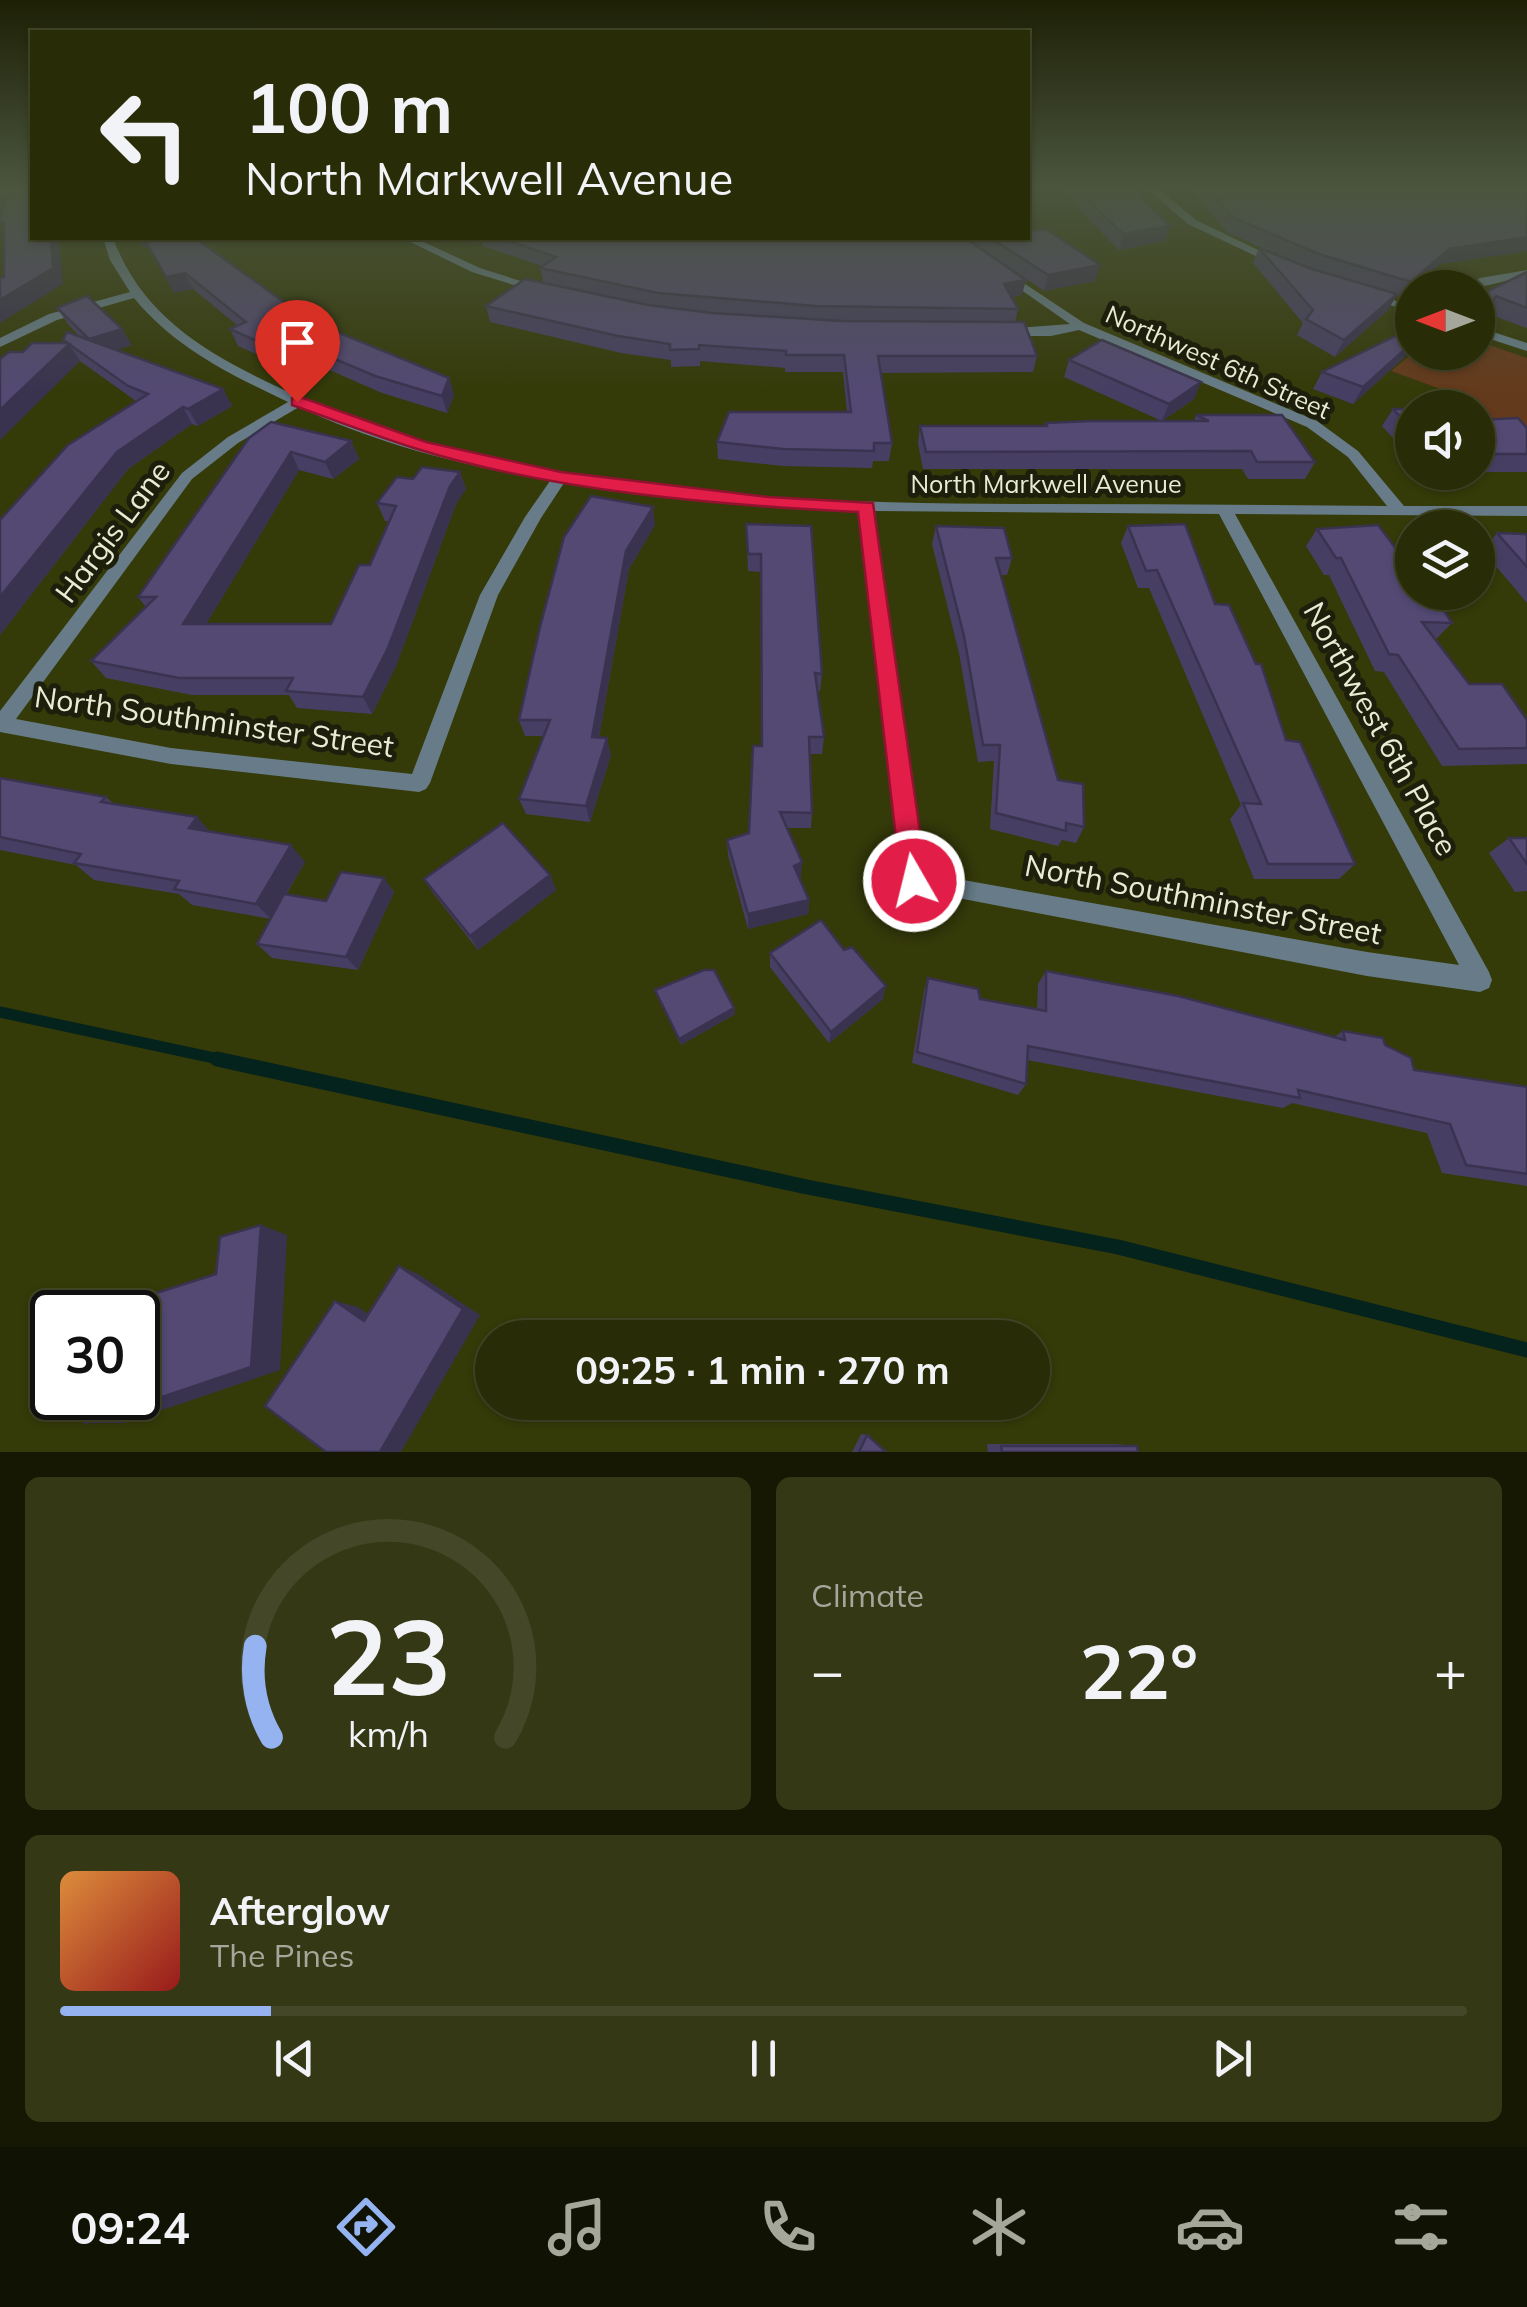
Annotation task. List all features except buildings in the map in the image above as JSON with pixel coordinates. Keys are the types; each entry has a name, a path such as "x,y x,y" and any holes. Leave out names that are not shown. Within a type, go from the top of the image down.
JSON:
{"street":[{"name":"North Markwell Avenue","path":"114,255 137,294 168,326 204,354 297,402 422,446 561,477 718,497 866,507 1400,510"},
{"path":"443,255 476,270 561,295"},
{"path":"1262,255 1300,272"},
{"name":"Northwest 6th Street","path":"984,260 1080,326 1312,424 1353,454 1400,510"},
{"path":"1495,278 1527,273"},
{"path":"1350,288 1395,303"},
{"path":"0,344 53,317 137,294"},
{"path":"990,333 1051,332 1080,326"},
{"path":"1495,337 1527,347"},
{"name":"Hargis Lane","path":"0,724 187,476 233,440 297,402"},
{"name":"North Southminster Street","path":"0,724 172,756 419,784 489,595 561,477"},
{"name":"North Southminster Street","path":"866,507 914,881 1367,964 1480,980"},
{"name":"Northwest 6th Place","path":"1224,509 1480,980"},
{"name":"North Markwell Avenue","path":"1495,511 1527,511"}],"shaded area":[{"path":"1495,347 1527,358 1527,455 1495,425 1495,390 1443,390 1391,371 1395,368 1495,370"}],"waterway":[{"path":"0,1012 228,1061"},
{"path":"217,1059 807,1187 1118,1247 1527,1350"}],"route":[{"path":"297,402 422,446 561,477 769,502 866,507 914,881"}]}
